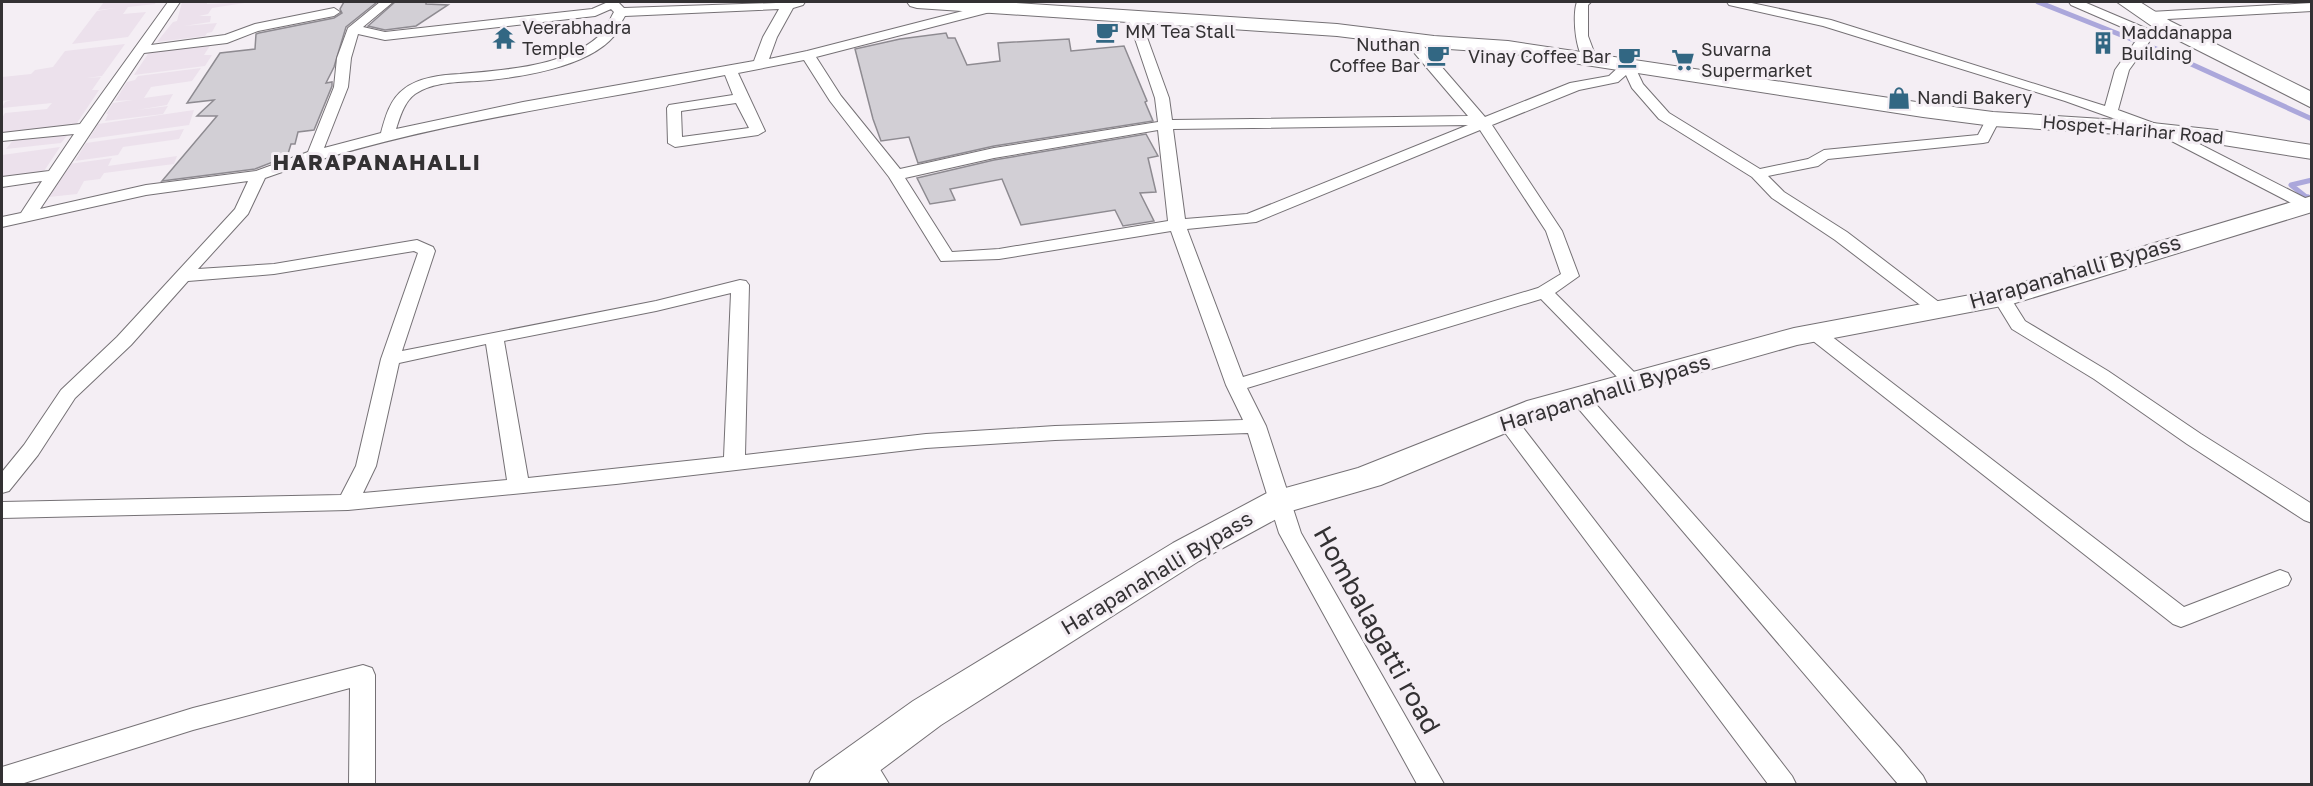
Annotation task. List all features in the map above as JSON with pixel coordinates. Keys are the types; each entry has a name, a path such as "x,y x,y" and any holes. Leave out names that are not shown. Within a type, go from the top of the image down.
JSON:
{"main road":[{"name":"Hospet-Harihar Road","path":"917,2 1337,30 1508,47 1832,98 1993,119 2165,132 2312,152"},
{"path":"2127,2 2149,25 2184,36 2312,101"},
{"name":"Harapanahalli Bypass","path":"830,784 869,773 927,713 1186,552 1279,502 1369,477 1538,408 1815,333 2002,298 2308,204"}],"street":[{"path":"28,214 85,128 174,2"},
{"path":"314,155 340,87 344,58 354,28 387,2"},
{"path":"1585,2 1582,4 1581,36 1590,60"},
{"path":"1733,2 1826,23 2110,112 2165,132 2308,204"},
{"path":"2075,2 2149,25 2312,7"},
{"path":"354,28 372,35 385,36 595,12 616,6 794,3"},
{"path":"760,64 770,37 794,3"},
{"path":"387,136 397,107 410,90 440,82 540,69 593,46 609,33 615,18 616,6"},
{"path":"139,50 227,39 255,28 334,7 340,17 367,17"},
{"path":"2,222 28,214 146,190 259,175 314,155 387,136 523,106 808,55 990,8"},
{"name":"Hombalagatti road","path":"1134,18 1162,98 1177,225 1236,385 1256,426 1290,533 1431,784"},
{"path":"2110,112 2122,70 2149,25"},
{"path":"1236,385 1348,354 1417,330 1544,292 1570,276 1554,231 1481,122 1410,39"},
{"path":"808,55 835,98 896,175 947,257 999,254 1177,225 1250,219 1481,122 1575,86 1613,79 1628,66 1637,85 1664,116 1757,174 1778,195 1841,236 1938,310"},
{"path":"730,70 758,131 675,143 674,108 741,98"},
{"path":"1757,174 1813,162 1824,155 1983,139 1993,119"},
{"path":"896,175 994,153 1165,125 1481,122"},
{"path":"2,137 85,128"},
{"path":"2,182 54,175"},
{"path":"2,486 31,450 68,394 124,341 242,211 259,175"},
{"path":"182,276 274,269 417,245 427,251 390,359 366,466 348,502"},
{"path":"390,359 656,306 740,285 734,462"},
{"path":"1544,292 1634,382"},
{"path":"2002,298 2018,325 2101,375 2194,439 2312,515"},
{"path":"1815,333 2181,618 2280,579"},
{"path":"494,337 519,486"},
{"path":"1579,397 1838,692 1914,784"},
{"path":"1507,421 1783,784"},
{"path":"2,510 348,502 519,486 926,441 1055,433 1256,426"},
{"path":"2,780 193,719 363,675 362,784"}],"shaded area":[{"path":"104,2 156,2 128,7 123,14 146,12 128,37 72,44 97,11 116,8 98,10"},
{"path":"182,2 207,2 207,4 251,2 212,8 208,14 199,16 211,16 210,22 184,26 217,23 212,32 205,36 157,42 173,22 177,21"},
{"path":"125,44 102,76 86,78 101,77 92,90 99,90 75,126 2,133 2,118 5,113 47,109 52,103 2,108 5,102 11,100 2,101 2,77 31,74 35,70 53,67 65,51"},
{"path":"211,44 204,55 212,55 205,66 134,75 150,51"},
{"path":"201,68 192,81 151,87 144,98 173,94 167,105 137,110 168,106 163,114 105,121 108,114 106,114 113,103 133,100 115,101 127,82 135,80 138,76"},
{"path":"194,110 189,125 89,139 98,124"},
{"path":"184,129 179,139 123,147 118,155 75,161 86,143"},
{"path":"70,132 61,143 6,149 14,139"},
{"path":"60,147 42,174 2,179 2,155"},
{"path":"177,156 174,164 104,173 100,179 84,181 77,194 49,197 69,164 112,158 108,166"}],"building":[{"path":"344,2 377,2 346,27 334,67 326,83 332,82 332,86 314,130 298,132 295,144 291,144 287,157 274,159 273,162 255,169 162,181 217,116 197,116 214,100 187,103 220,53 255,49 256,34 259,33 334,18 342,13 340,9"},
{"path":"395,2 448,5 416,26 385,30 368,26"},
{"path":"946,33 948,38 955,38 967,65 1000,61 998,43 1069,39 1071,51 1124,46 1153,121 994,146 918,163 909,137 881,141 855,49 900,39"},
{"path":"1146,134 1158,156 1148,158 1156,192 1140,193 1154,221 1123,226 1115,210 1021,225 1002,179 950,189 955,200 930,204 917,178 994,160"}],"waterway":[{"path":"2038,2 2169,54 2312,119"},
{"path":"2310,200 2291,185 2312,180"},
{"path":"2308,198 2312,201"}],"place":[{"name":"MM Tea Stall","path":"1107,32"},
{"name":"Veerabhadra Temple","path":"504,38"},
{"name":"Maddanappa Building","path":"2103,43"},
{"name":"Nuthan Coffee Bar","path":"1438,55"},
{"name":"Vinay Coffee Bar","path":"1629,57"},
{"name":"Suvarna Supermarket","path":"1683,60"},
{"name":"Nandi Bakery","path":"1899,98"}],"district":[{"name":"HARAPANAHALLI","path":"377,162"}]}
